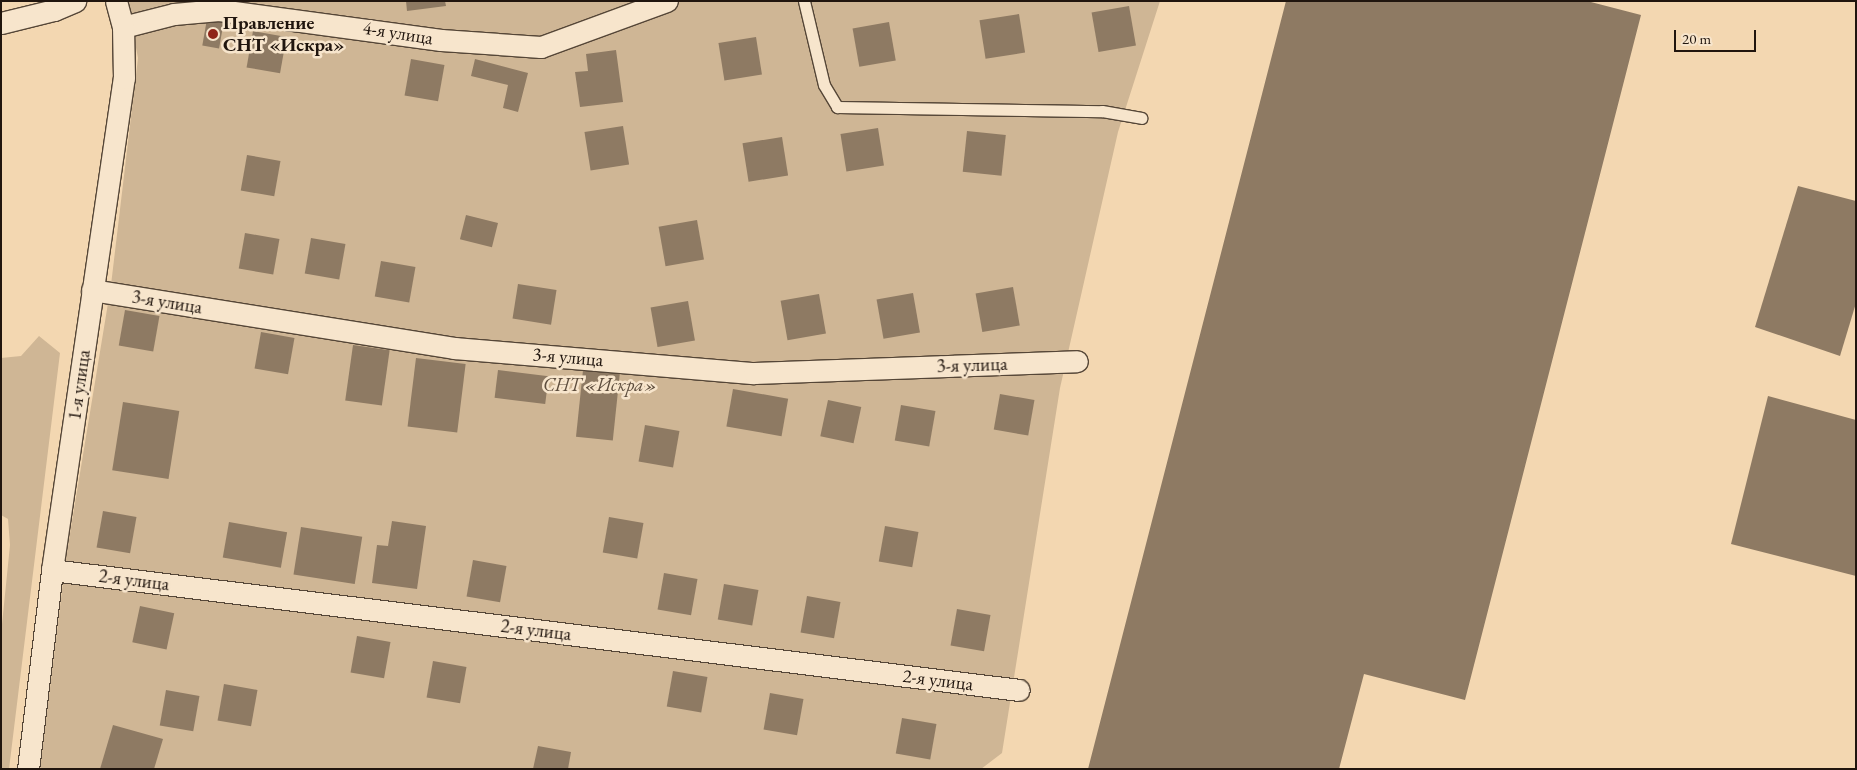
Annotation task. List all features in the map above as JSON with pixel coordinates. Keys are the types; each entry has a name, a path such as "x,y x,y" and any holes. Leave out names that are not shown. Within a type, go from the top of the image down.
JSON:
{"street":[{"path":"1,23 74,1"},
{"name":"1-я улица","path":"28,769 52,570 124,78 123,26 116,1"},
{"name":"4-я улица","path":"123,26 174,14 218,10 441,40 541,47 667,1"},
{"name":"3-я улица","path":"92,290 454,348 754,374 1077,361"},
{"name":"2-я улица","path":"52,570 1019,690"}],"lane":[{"path":"804,1 824,85 837,107 1102,111 1141,118"}],"green space":[{"name":"СНТ «Искра»","path":"127,1 1160,1 1118,132 1060,388 1002,753 981,769 40,769 66,558 111,285 138,58"},
{"path":"39,336 60,353 9,769 1,769 1,634 10,545 8,519 1,515 1,358 21,356"}],"building":[{"path":"406,1 445,1 446,6 407,11"},
{"path":"1286,1 1587,1 1641,15 1465,700 1364,674 1339,769 1088,769"},
{"path":"1129,6 1136,45 1099,52 1092,13"},
{"path":"1019,14 1025,53 986,59 979,20"},
{"name":"Правление СНТ «Искра»","path":"207,19 224,22 219,49 202,46"},
{"path":"889,22 896,60 859,67 853,28"},
{"path":"253,31 286,37 280,73 247,67"},
{"path":"756,37 762,75 724,80 718,43"},
{"path":"616,50 623,102 580,107 575,72 588,71 586,54"},
{"path":"411,59 444,65 438,101 405,95"},
{"path":"475,59 528,73 518,112 503,108 508,85 471,76"},
{"path":"623,126 629,165 591,171 584,132"},
{"path":"878,128 884,166 846,171 840,134"},
{"path":"967,131 1006,135 1002,176 963,172"},
{"path":"782,137 788,176 749,182 742,143"},
{"path":"247,155 280,161 274,196 241,190"},
{"path":"1798,186 1856,201 1856,303 1840,356 1755,327"},
{"path":"466,215 498,223 492,247 460,239"},
{"path":"697,220 704,259 666,266 659,227"},
{"path":"245,233 279,239 273,275 239,268"},
{"path":"311,238 345,244 339,280 305,273"},
{"path":"381,261 415,267 409,303 375,296"},
{"path":"518,284 557,290 551,325 513,319"},
{"path":"1013,287 1020,325 982,332 976,294"},
{"path":"913,293 920,332 884,339 877,299"},
{"path":"819,294 826,333 788,340 781,301"},
{"path":"688,301 695,340 658,347 651,308"},
{"path":"125,310 159,316 153,352 119,345"},
{"path":"261,332 294,338 288,374 255,368"},
{"path":"353,345 390,350 382,406 345,400"},
{"path":"416,358 466,364 457,433 408,426"},
{"path":"498,370 549,376 545,404 495,398"},
{"path":"583,370 620,374 613,441 576,437"},
{"path":"733,389 788,399 782,436 726,426"},
{"path":"1000,394 1034,400 1028,436 994,429"},
{"path":"1768,396 1856,420 1856,576 1731,544"},
{"path":"828,400 861,407 854,443 820,436"},
{"path":"123,402 179,411 169,479 112,470"},
{"path":"901,405 935,411 929,447 895,440"},
{"path":"645,425 679,431 673,468 639,461"},
{"path":"103,511 136,517 130,553 97,547"},
{"path":"609,517 643,523 637,559 603,552"},
{"path":"392,521 426,526 417,589 372,583 377,545 388,546"},
{"path":"229,522 287,532 281,568 223,557"},
{"path":"885,526 918,532 912,567 879,561"},
{"path":"301,527 362,537 355,584 293,574"},
{"path":"473,560 506,566 500,602 467,596"},
{"path":"664,573 697,579 691,615 658,609"},
{"path":"724,584 758,590 752,626 718,619"},
{"path":"807,596 840,602 834,638 801,632"},
{"path":"140,606 174,613 167,649 132,642"},
{"path":"957,609 990,615 984,651 951,645"},
{"path":"357,636 390,642 384,678 351,672"},
{"path":"433,661 466,667 460,703 427,697"},
{"path":"673,671 707,677 701,713 667,706"},
{"path":"224,684 257,690 251,726 218,720"},
{"path":"166,690 199,696 193,731 160,725"},
{"path":"770,693 803,699 797,735 764,729"},
{"path":"902,718 936,724 930,760 896,753"},
{"path":"113,725 163,739 154,769 100,769"},
{"path":"538,746 571,752 568,769 533,769"}],"place":[{"name":"Правление СНТ «Искра»","path":"213,34"}]}
